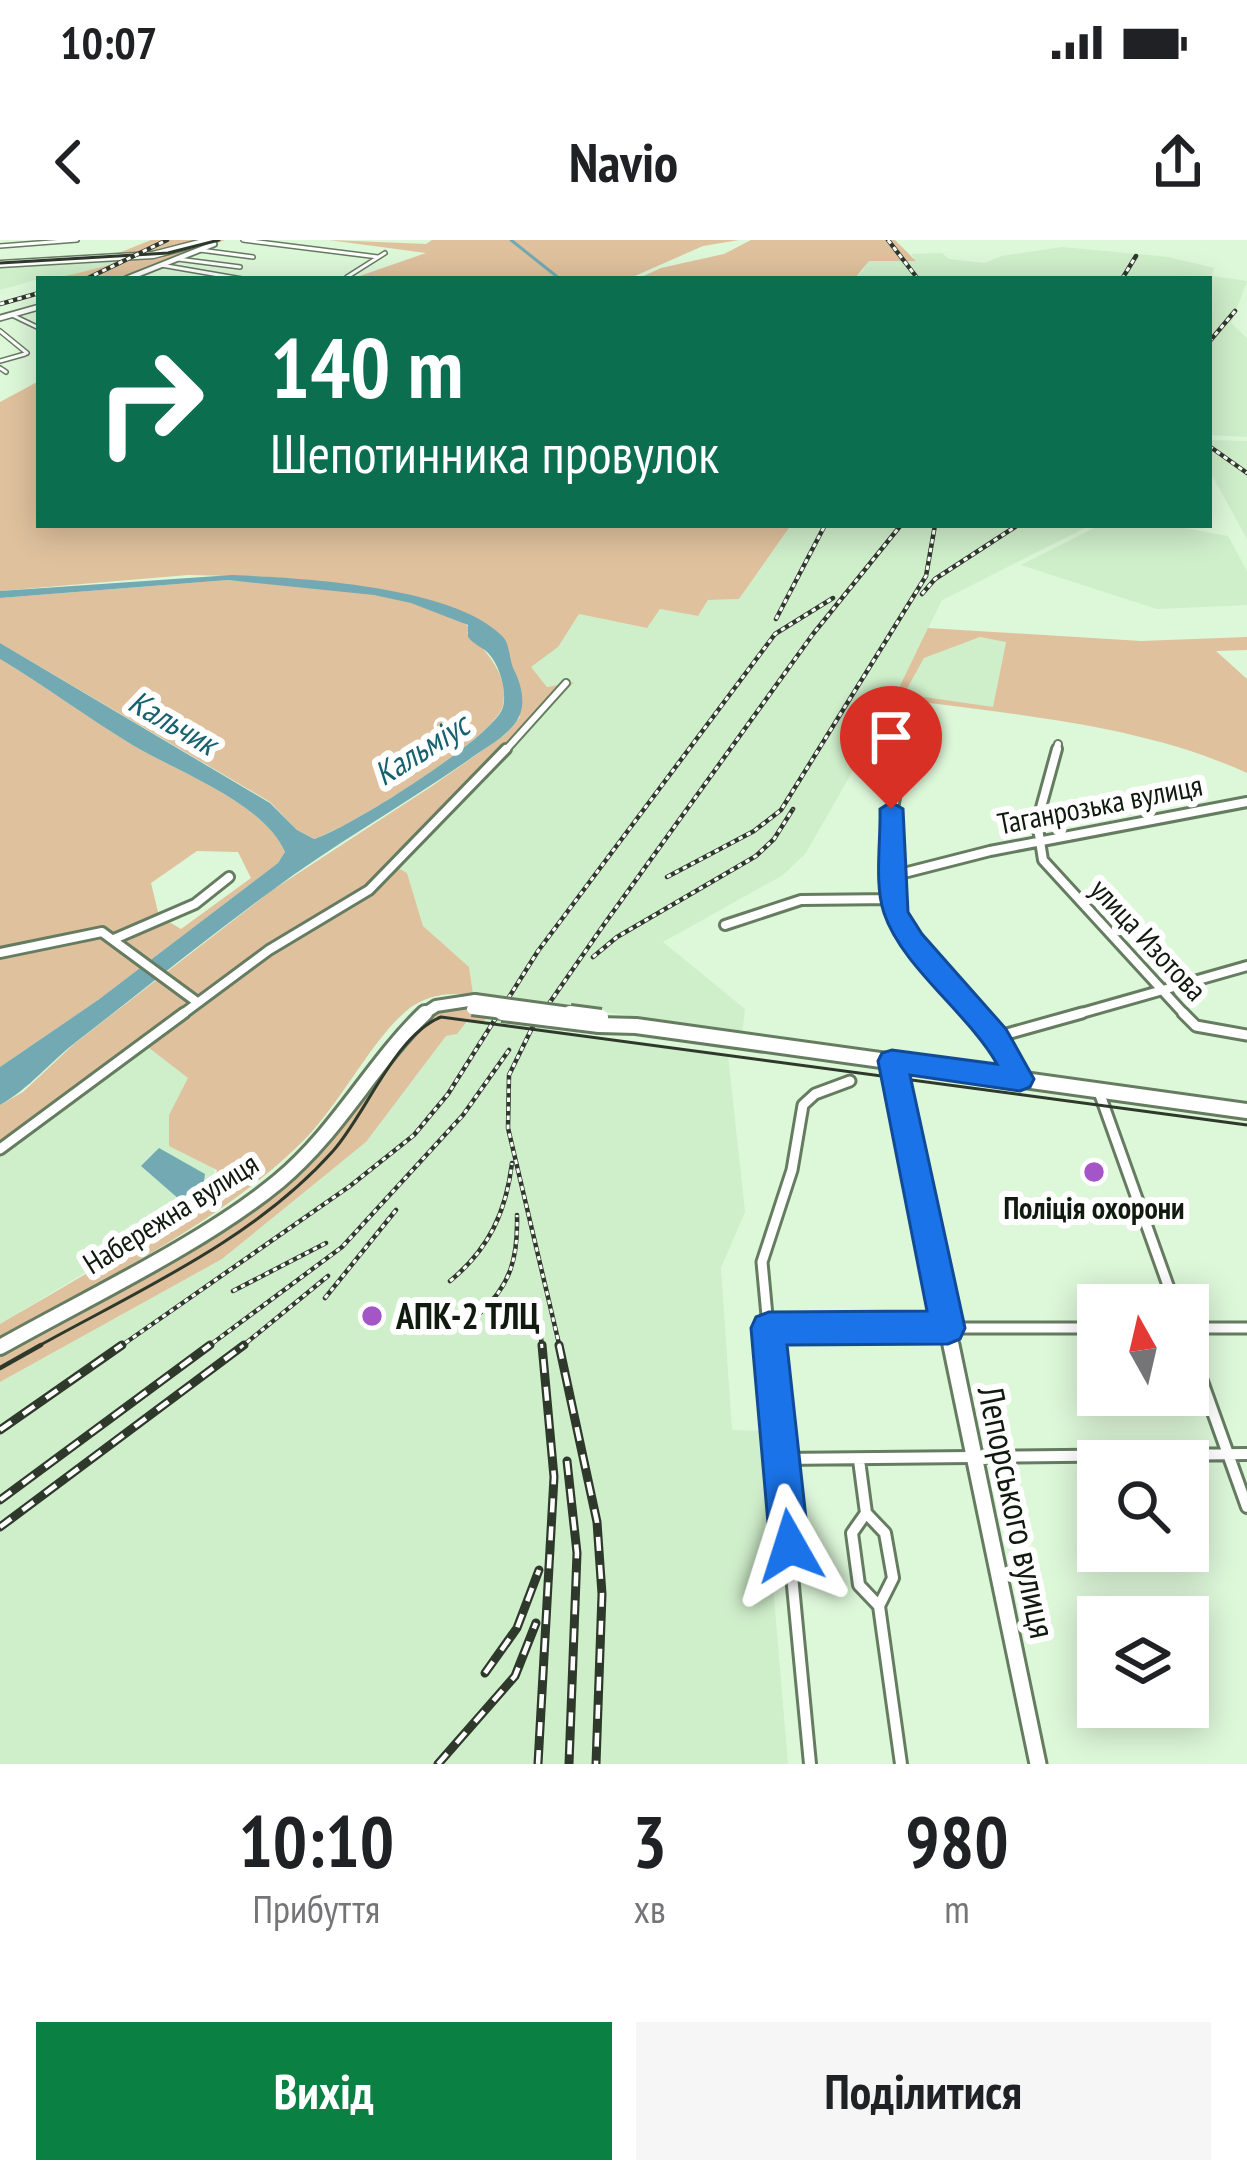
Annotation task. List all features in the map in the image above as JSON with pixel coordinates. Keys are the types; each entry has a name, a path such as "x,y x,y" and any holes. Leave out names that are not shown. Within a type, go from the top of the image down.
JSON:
{"main road":[{"path":"0,263 175,255 211,241"},
{"name":"Набережна вулиця","path":"0,1347 264,1192 335,1128 429,1009 473,1005 892,1061"},
{"path":"892,1061 1247,1111"},
{"name":"Лепорського вулиця","path":"892,1061 1038,1764"}],"street":[{"path":"10,245 18,240"},
{"path":"0,246 77,240"},
{"path":"200,250 211,241 226,240"},
{"path":"243,240 378,257"},
{"path":"134,276 175,255 200,250 253,257"},
{"path":"349,276 385,253"},
{"path":"175,255 240,267"},
{"path":"161,265 225,276"},
{"path":"0,318 36,309"},
{"path":"12,315 36,327"},
{"path":"0,331 27,353 2,367"},
{"path":"0,1149 299,929 386,876 566,683"},
{"path":"918,705 893,797 892,898 913,940 996,1037 1020,1079"},
{"path":"1041,843 1037,822 1058,744"},
{"name":"Таганрозька вулиця","path":"892,876 973,854 1247,802"},
{"name":"улица Изотова","path":"1041,843 1047,865 1199,1028 1247,1035"},
{"path":"112,939 196,904 229,877"},
{"path":"725,925 801,900 892,898"},
{"path":"0,953 102,932 197,1003"},
{"path":"996,1037 1247,966"},
{"path":"810,1764 762,1262 792,1170 803,1105 815,1094 850,1081"},
{"path":"1099,1090 1168,1284"},
{"path":"769,1328 1077,1328"},
{"path":"1209,1328 1247,1328"},
{"path":"1209,1400 1247,1507"},
{"path":"781,1460 1247,1454"},
{"path":"858,1459 866,1513 885,1533 893,1578 879,1606"},
{"path":"866,1513 852,1533 857,1579 879,1606 901,1764"}],"shaded area":[{"path":"151,240 225,240 134,276 64,276 162,252 116,254"},
{"path":"329,240 426,244 432,240 739,240 703,246 635,276 360,276 426,253"},
{"path":"751,240 895,240 916,261 869,261 856,276 644,276 724,254"},
{"path":"1062,247 1168,257 1214,268 1212,276 852,276 862,272 868,261 915,259 911,254 942,253 949,259 984,263"},
{"path":"125,259 88,274 36,276 0,290 0,264"},
{"path":"1212,276 1247,281 1231,323 1247,338 1247,437 1212,435"},
{"path":"36,383 36,528 789,528 739,599 708,600 698,616 660,609 647,628 579,614 558,647 531,667 547,687 574,682 398,868 407,873 423,926 469,967 473,994 441,995 411,1007 383,1036 315,1128 268,1173 157,1250 0,1339 0,1324 157,1228 208,1186 217,1170 169,1146 169,1115 188,1078 148,1047 0,1157 0,1105 23,1092 74,1044 271,891 432,786 506,734 520,717 484,626 449,608 408,596 273,577 188,575 0,591 0,402"},
{"path":"1212,440 1247,441 1247,539 1212,475"},
{"path":"789,528 1085,528 942,600 894,698 806,853 783,875 663,942 745,1009 742,1033 573,1007 558,1031 728,1055 745,1212 721,1268 732,1430 760,1431 788,1764 0,1764 0,1382 222,1259 366,1142 446,1036 457,1034 468,1020 485,1022 498,997 473,994 469,967 423,926 407,873 397,869 571,683 547,687 531,667 557,647 579,614 646,628 660,609 698,616 708,600 739,599"},
{"path":"1094,528 1184,528 1228,536 1247,571 1247,605 1157,609 1021,565"},
{"path":"228,580 355,590 449,615 472,629 467,633 495,664 503,684 503,705 476,738 450,758 387,800 314,839 297,830 270,802 0,643 0,598"},
{"path":"928,628 1141,641 1247,637 1247,650 1216,651 1247,679 1247,773 1118,732 894,698","holes":["980,637 1006,642 993,707 904,694 924,658"]},
{"path":"980,637 1006,641 993,708 903,694 924,658"},
{"path":"0,659 134,746 240,804 274,834 285,852 278,863 98,1000 0,1067","holes":["197,851 238,852 251,878 181,929 159,916 151,883"]},
{"path":"449,1007 490,1012 484,1022 468,1020 457,1034 446,1036 366,1142 222,1259 0,1382 0,1355 164,1262 243,1211 316,1153 412,1031"},
{"path":"148,1046 189,1077 169,1115 169,1146 213,1165 216,1181 144,1237 0,1324 0,1157"}],"water":[{"path":"232,575 375,588 450,606 480,620 507,644 521,689 519,716 493,743 245,910 0,1105 0,1067 98,1000 278,863 285,852 259,818 240,804 134,746 0,659 0,643 270,803 297,830 314,839 386,801 449,759 494,721 503,707 499,672 489,654 468,637 468,625 411,603 228,580 0,598 0,591"},
{"path":"159,1148 205,1174 204,1182 180,1200 141,1166"}],"waterway":[{"path":"511,240 556,276"}],"tram line":[{"path":"0,263 168,253 219,240"},
{"path":"35,1348 193,1261 302,1183 345,1135 409,1040 441,1017 1247,1125"},
{"path":"0,1368 41,1345"}],"railway":[{"path":"92,276 167,240"},
{"path":"888,240 916,276"},
{"path":"1124,276 1136,256"},
{"path":"0,304 36,294"},
{"path":"1212,338 1235,311"},
{"path":"1212,448 1247,473"},
{"path":"776,619 823,528"},
{"path":"560,1348 508,1128 509,1075 532,1028 605,923 813,634 899,528"},
{"path":"667,877 754,831 781,810 926,576 934,528"},
{"path":"922,594 935,579 1013,528"},
{"path":"118,1348 350,1186 414,1135 448,1094 538,951 775,634 833,598"},
{"path":"593,957 617,937 756,856 774,839 793,809"},
{"path":"206,1348 342,1247 463,1115 509,1050"},
{"path":"450,1281 475,1256 493,1228 512,1163"},
{"path":"325,1298 396,1210"},
{"path":"479,1314 499,1292 510,1270 517,1215"},
{"path":"233,1291 326,1243"},
{"path":"240,1348 328,1276"},
{"path":"539,1317 542,1348"},
{"path":"0,1430 122,1345"},
{"path":"0,1500 210,1345"},
{"path":"240,1348 244,1345"},
{"path":"538,1764 554,1477 542,1345"},
{"path":"559,1345 597,1522 602,1594 596,1764"},
{"path":"0,1527 240,1348"},
{"path":"567,1461 577,1553 569,1764"},
{"path":"485,1673 517,1628 539,1570"},
{"path":"438,1764 515,1676 536,1623"}],"place":[{"name":"Поліція охорони","path":"1094,1172"},
{"name":"АПК-2 ТЛЦ","path":"372,1316"}],"route":[{"path":"790,1546 769,1328 948,1328 892,1061 1020,1079 996,1037 903,927 892,898 891,809"}],"water label":[{"name":"Кальчик","path":"173,722"},
{"name":"Кальміус","path":"421,749"}]}
